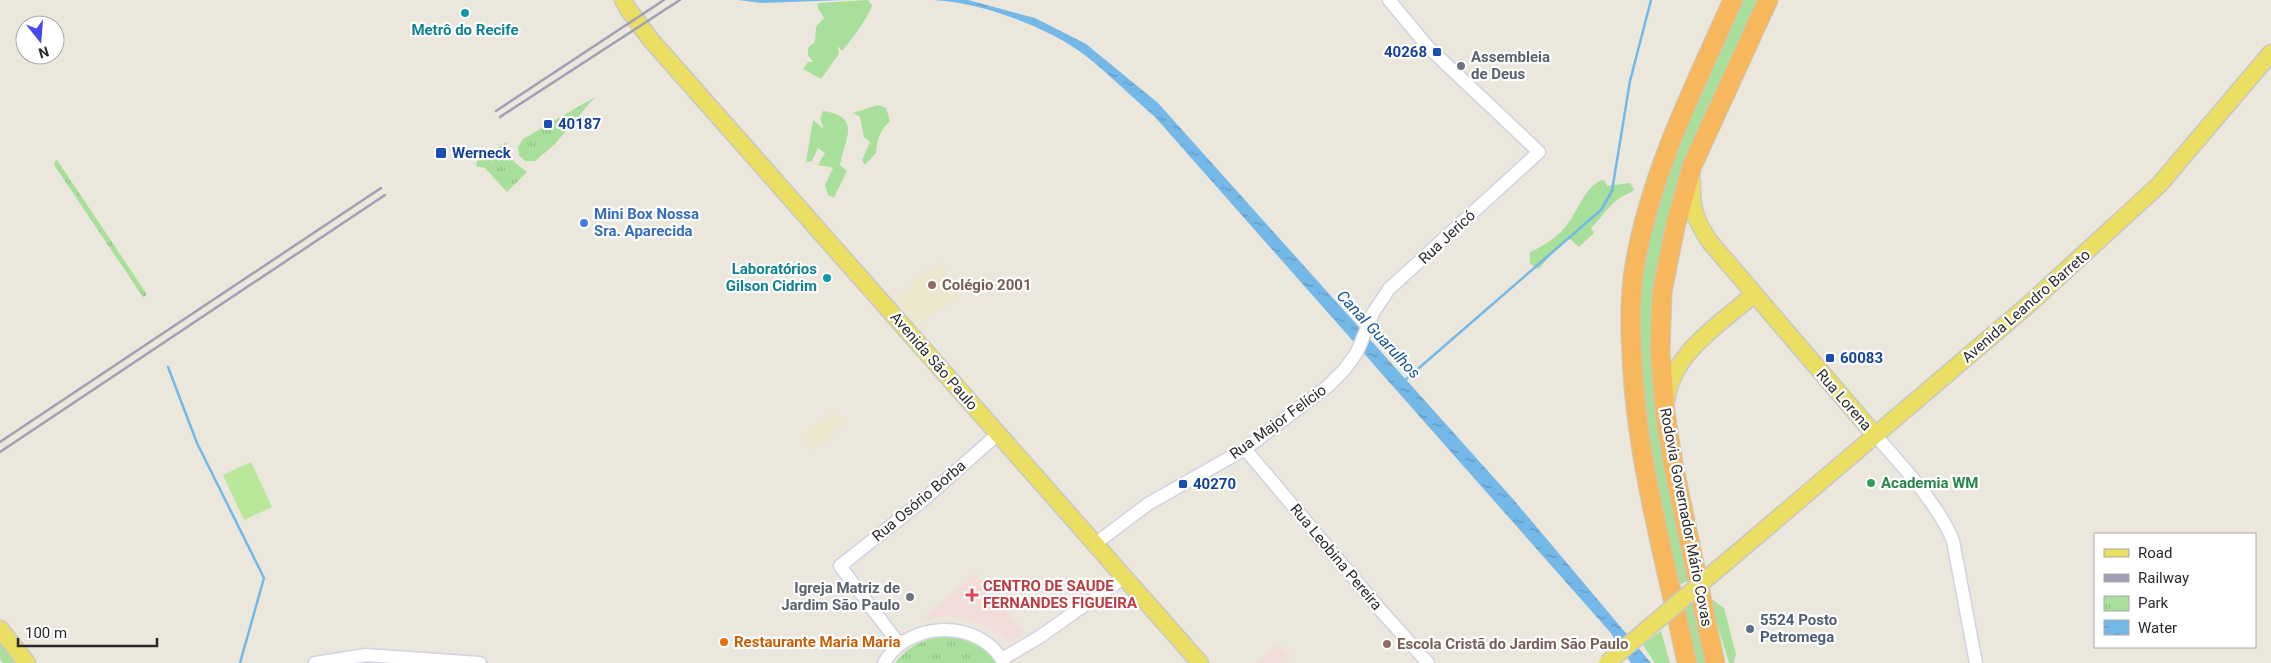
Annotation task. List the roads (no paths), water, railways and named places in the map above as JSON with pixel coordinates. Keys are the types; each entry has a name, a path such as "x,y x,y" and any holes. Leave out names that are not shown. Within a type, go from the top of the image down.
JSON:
{"highway":[{"name":"Rodovia Governador Mário Covas","path":"1687,663 1642,457 1632,372 1632,298 1635,266 1646,214 1658,172 1733,0"},
{"name":"Rodovia Governador Mário Covas","path":"1715,663 1673,464 1665,412 1660,350 1662,292 1675,227 1692,166 1768,0"}],"main road":[{"name":"Avenida São Paulo","path":"623,0 668,59 1200,663"},
{"name":"Avenida Leandro Barreto","path":"1608,663 2027,306 2159,185 2271,53"},
{"name":"Rua Lorena","path":"1698,152 1691,194 1695,216 1710,242 1753,295 1875,435"},
{"path":"1665,412 1672,381 1685,356 1753,295"},
{"path":"0,629 27,663"}],"street":[{"name":"Rua Jericó","path":"1365,330 1378,302 1389,289 1539,152 1428,47 1389,0"},
{"name":"Rua Major Felício","path":"1095,544 1120,523 1148,504 1245,449 1328,386 1345,369 1358,349 1365,330"},
{"name":"Rua Osório Borba","path":"899,644 840,566 922,501 998,434"},
{"name":"Rua Lorena","path":"1875,435 1948,528 1953,541 1976,663"},
{"name":"Rua Leobina Pereira","path":"1245,449 1384,614 1428,663"},
{"path":"884,663 899,644 917,635 938,630 959,631 979,638 1003,661 1124,578"},
{"path":"315,663 366,654 480,663"}],"water":[{"path":"738,0 843,0 762,3"},
{"name":"Canal Guarulhos","path":"933,0 968,0 1035,18 1086,44 1158,103 1513,499 1651,663 1631,663 1610,632 1155,117 1086,56 1053,35 992,11 952,2"}],"waterway":[{"path":"1404,381 1601,210 1612,191 1630,81 1651,0"},
{"path":"168,367 197,443 264,578 240,663"}],"railway":[{"path":"496,111 664,0"},
{"path":"500,117 680,0"},
{"path":"0,442 381,188"},
{"path":"0,452 385,195"}],"place":[{"name":"Metrô do Recife","path":"465,13"},
{"name":"40268","path":"1437,52"},
{"name":"Assembleia de Deus","path":"1461,66"},
{"name":"40187","path":"548,124"},
{"name":"Werneck","path":"441,153"},
{"name":"Mini Box Nossa Sra. Aparecida","path":"584,223"},
{"name":"Laboratórios Gilson Cidrim","path":"827,278"},
{"name":"Colégio 2001","path":"932,285"},
{"name":"60083","path":"1830,358"},
{"name":"Academia WM","path":"1871,483"},
{"name":"40270","path":"1183,484"},
{"name":"CENTRO DE SAUDE FERNANDES FIGUEIRA","path":"972,595"},
{"name":"Igreja Matriz de Jardim São Paulo","path":"910,597"},
{"name":"5524 Posto Petromega","path":"1750,629"},
{"name":"Restaurante Maria Maria","path":"724,642"},
{"name":"Escola Cristã do Jardim São Paulo","path":"1387,644"}]}
